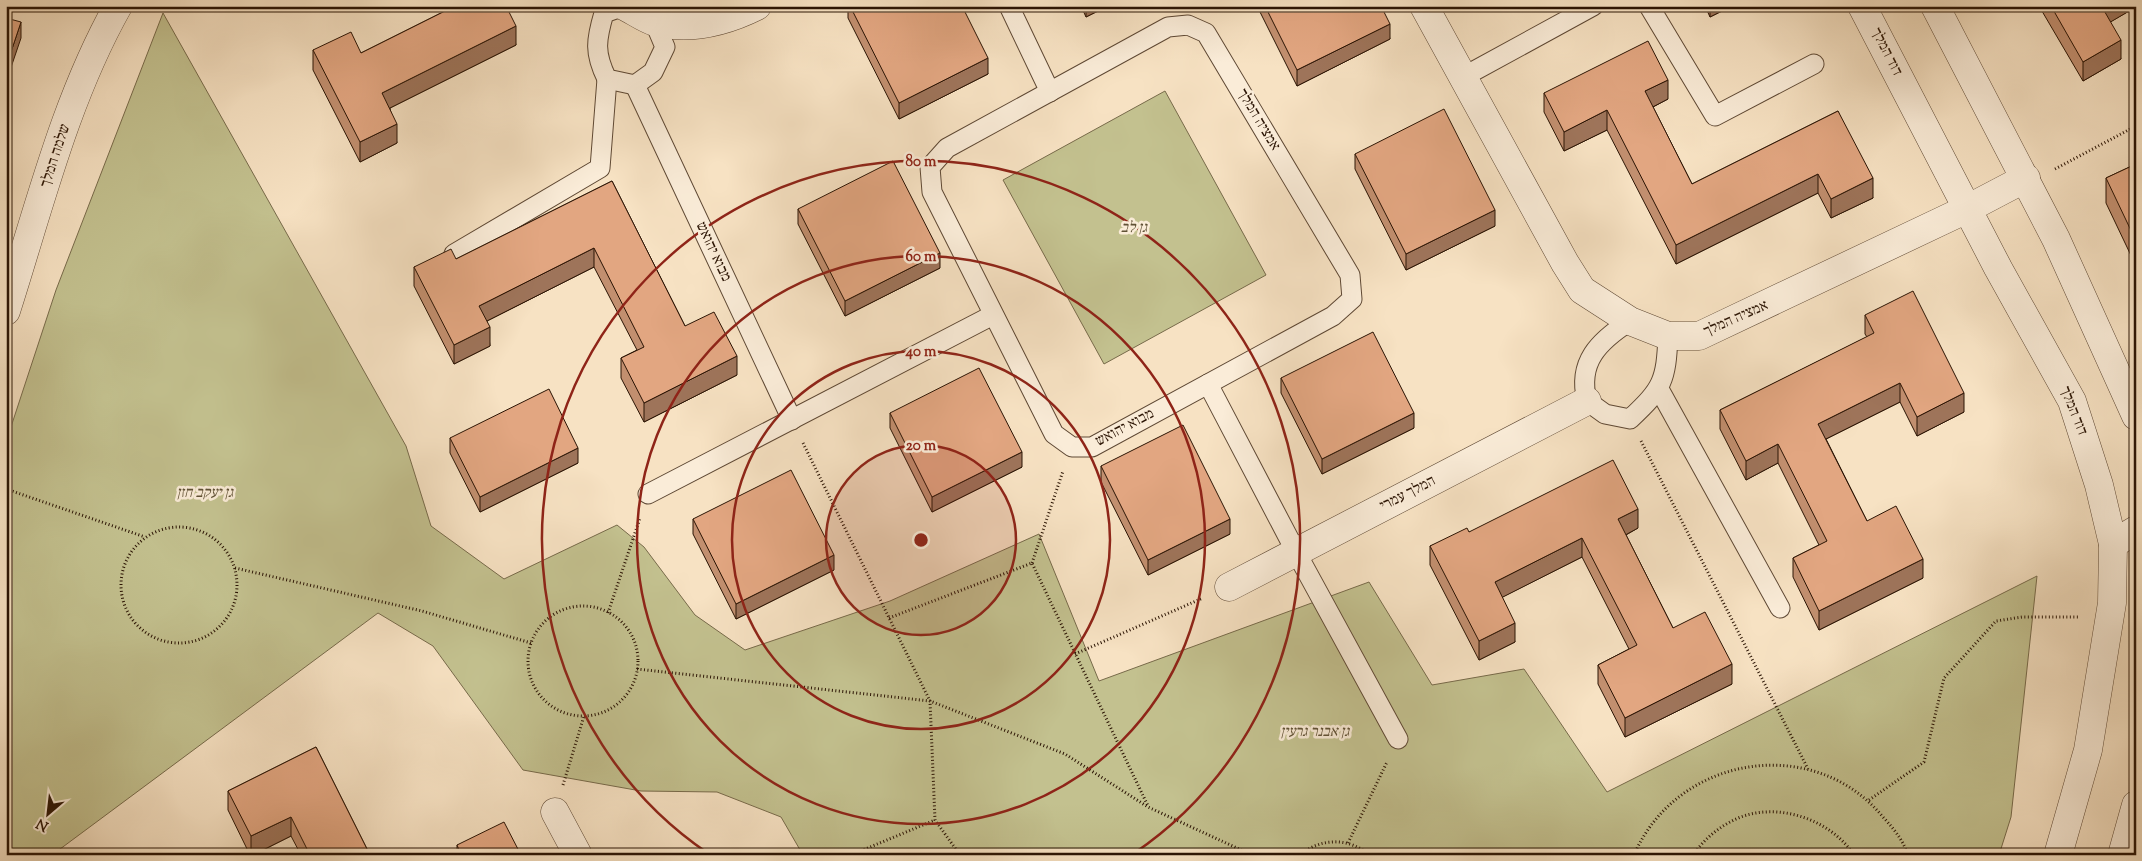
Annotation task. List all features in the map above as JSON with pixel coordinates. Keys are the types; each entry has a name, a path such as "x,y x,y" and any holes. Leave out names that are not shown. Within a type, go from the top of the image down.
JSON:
{"street":[{"name":"שלמה המלך","path":"6,310 68,118 100,39 118,6"},
{"path":"624,6 654,21 691,27 738,16 757,6"},
{"name":"אמציה המלך","path":"1424,6 1565,263 1582,290 1630,321 1668,336 1699,336 1967,209 2026,178"},
{"name":"דוד המלך","path":"1862,6 1967,209 2072,401 2099,485 2124,546 2112,603 2088,750 2058,855"},
{"path":"1935,6 2056,239 2136,416"},
{"name":"המלך עמרי","path":"1229,587 1587,401"},
{"path":"2124,546 2136,530"},
{"path":"2122,855 2136,805"},
{"path":"555,812 578,855"}],"lane":[{"path":"454,254 600,168 607,79 598,62 597,39 604,13 624,6"},
{"path":"1009,6 1050,92 947,148 930,167 932,192 1054,434 1072,447"},
{"path":"1463,77 1593,6"},
{"path":"1649,6 1715,116 1814,64"},
{"path":"607,79 634,85 653,72 665,47 654,21"},
{"name":"אמציה המלך","path":"1050,92 1168,26 1188,26 1206,33 1350,275 1352,300 1333,316 1208,384"},
{"name":"מבוא יהואש","path":"634,85 792,420"},
{"path":"648,494 993,314"},
{"path":"1630,321 1607,336 1588,361 1583,386 1587,401 1605,414 1630,419 1659,389 1666,369 1668,336"},
{"path":"1208,384 1296,552 1398,738"},
{"name":"מבוא יהואש","path":"1072,447 1092,447 1208,384"},
{"path":"1659,389 1780,608"}],"path":[{"path":"2026,178 2056,169 2136,126"},
{"path":"1630,419 1808,769"},
{"path":"792,420 930,701 936,820 960,855"},
{"path":"1072,447 1032,563 1148,807"},
{"path":"6,489 145,537"},
{"path":"608,613 648,494"},
{"path":"180,526 198,530 214,538 226,551 234,568 237,587 234,607 223,624 208,637 189,643 169,643 150,637 135,624 124,607 120,588 122,568 131,550 145,537 162,529 180,526"},
{"path":"889,618 1032,563"},
{"path":"234,568 422,611 531,643"},
{"path":"1075,654 1229,587"},
{"path":"590,607 608,613 622,623 632,636 637,652 638,669 625,697 613,708 599,714 584,716 566,714 550,706 538,693 530,678 528,660 531,643 540,627 554,614 572,608 590,607"},
{"path":"1869,800 1924,762 1944,678 1996,621 2022,617 2083,617"},
{"path":"638,669 930,701 1065,754 1148,807 1252,855"},
{"path":"555,812 584,716"},
{"path":"1348,843 1398,738"},
{"path":"1634,855 1641,839 1665,808 1696,785 1731,770 1770,764 1808,769 1841,781 1869,800 1903,840 1908,855"},
{"path":"1693,855 1706,838 1732,821 1761,813 1793,814 1822,824 1847,843 1854,855"},
{"path":"851,855 936,820"},
{"path":"1300,855 1319,843 1334,841 1348,843 1363,849 1369,855"}],"green space":[{"name":"גן יעקב חזן","path":"163,13 406,446 431,526 504,579 617,525 644,547 695,615 745,650 890,601 1039,534 1099,681 1369,582 1432,685 1524,669 1607,792 2037,576 2011,817 1999,855 803,855 781,817 717,792 641,791 523,770 433,646 378,613 52,855 6,855 6,442 56,290"},
{"name":"גן לב","path":"1165,91 1266,275 1104,364 1003,180"}],"building":[{"path":"450,6 506,6 516,26 382,93 397,124 360,142 313,50 351,32 361,53 451,8"},
{"path":"850,6 962,6 988,58 899,103"},
{"path":"1265,6 1381,6 1390,24 1297,70"},
{"path":"2051,6 2104,6 2102,7 2121,40 2083,62"},
{"path":"6,18 21,22 6,67"},
{"path":"1648,41 1668,80 1645,91 1692,184 1838,111 1873,178 1831,199 1818,174 1676,245 1607,110 1564,132 1544,93"},
{"path":"1444,109 1495,210 1406,254 1355,154"},
{"path":"893,161 940,253 845,301 798,209"},
{"path":"2136,164 2136,241 2106,178"},
{"path":"612,181 685,326 714,312 737,356 644,403 621,358 644,347 594,248 479,306 490,327 454,345 414,267 451,249 456,259"},
{"path":"1913,291 1964,393 1917,417 1900,383 1818,424 1867,521 1896,506 1923,559 1819,611 1793,558 1827,541 1778,444 1746,461 1720,410 1874,333 1865,315"},
{"path":"1373,332 1414,413 1322,459 1281,378"},
{"path":"979,368 1022,452 932,497 890,413"},
{"path":"549,389 578,448 480,497 450,438"},
{"path":"1183,425 1230,519 1148,560 1101,466"},
{"path":"1613,460 1638,509 1618,519 1673,628 1705,612 1732,664 1625,718 1598,665 1637,645 1582,538 1495,582 1515,623 1479,641 1430,546 1467,528 1469,532"},
{"path":"791,470 834,555 736,604 693,519"},
{"path":"316,747 370,855 310,855 291,817 251,836 228,791"},
{"path":"504,822 521,855 461,855 457,845"}],"park label":[{"name":"גן אבנר גרעין","path":"1315,732"}]}
